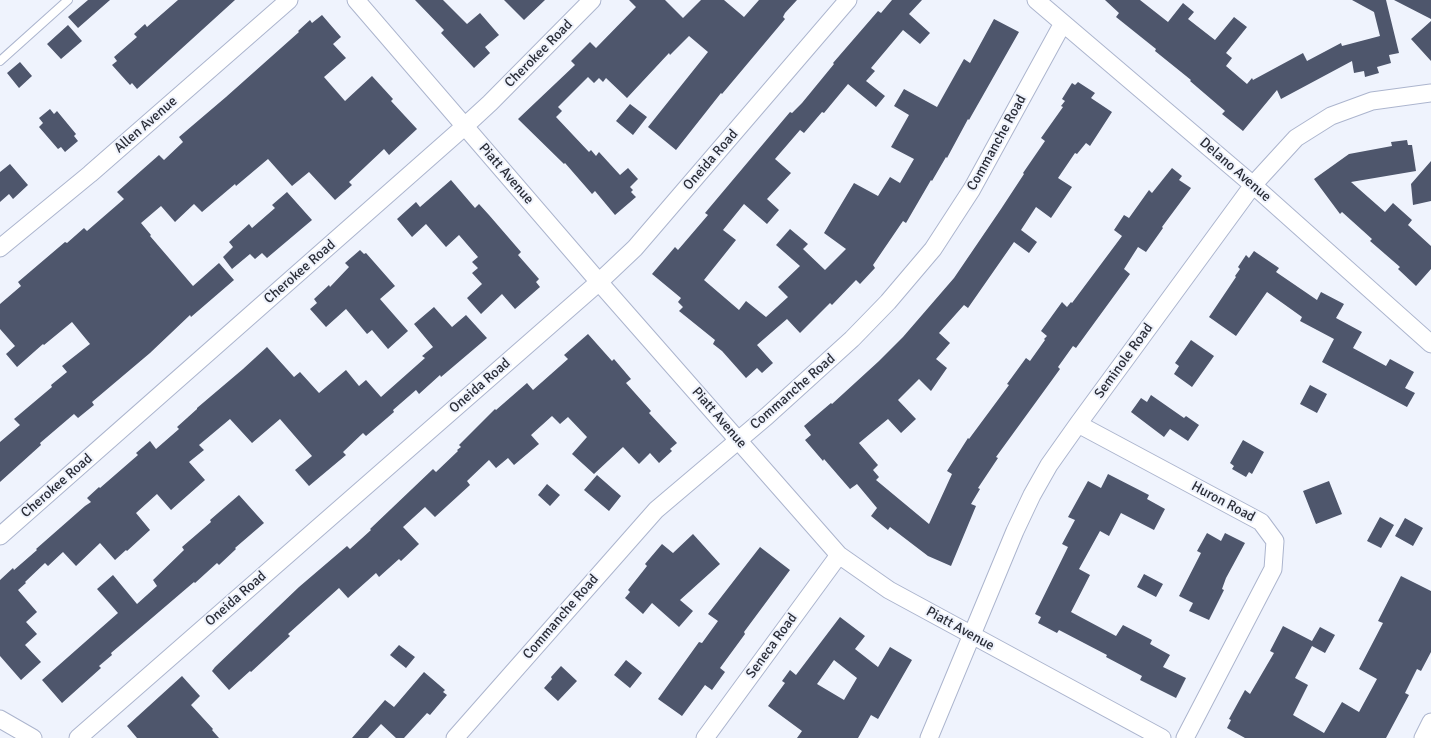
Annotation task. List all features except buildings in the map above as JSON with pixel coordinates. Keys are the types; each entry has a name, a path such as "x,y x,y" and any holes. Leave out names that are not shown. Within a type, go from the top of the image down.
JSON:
{"street":[{"name":"Allen Avenue","path":"0,248 90,174 289,0"},
{"name":"Piatt Avenue","path":"356,0 599,282 839,555 889,590 1162,738"},
{"name":"Cherokee Road","path":"0,536 465,126 490,103 592,0"},
{"name":"Oneida Road","path":"78,738 599,282 635,248 848,0"},
{"name":"Delano Avenue","path":"1036,0 1253,185 1431,344"},
{"name":"Commanche Road","path":"455,738 656,510 767,416 852,340 888,302 933,248 972,189 1063,23"},
{"name":"Seminole Road","path":"929,738 1015,531 1032,495 1049,465 1253,185 1296,138 1331,116 1372,100 1431,93"},
{"name":"Huron Road","path":"1078,424 1261,522 1275,540 1272,570 1185,738"},
{"name":"Seneca Road","path":"705,738 839,555"},
{"path":"0,719 33,738"},
{"path":"1423,738 1431,722"}],"lane":[{"path":"0,61 68,0"}]}
